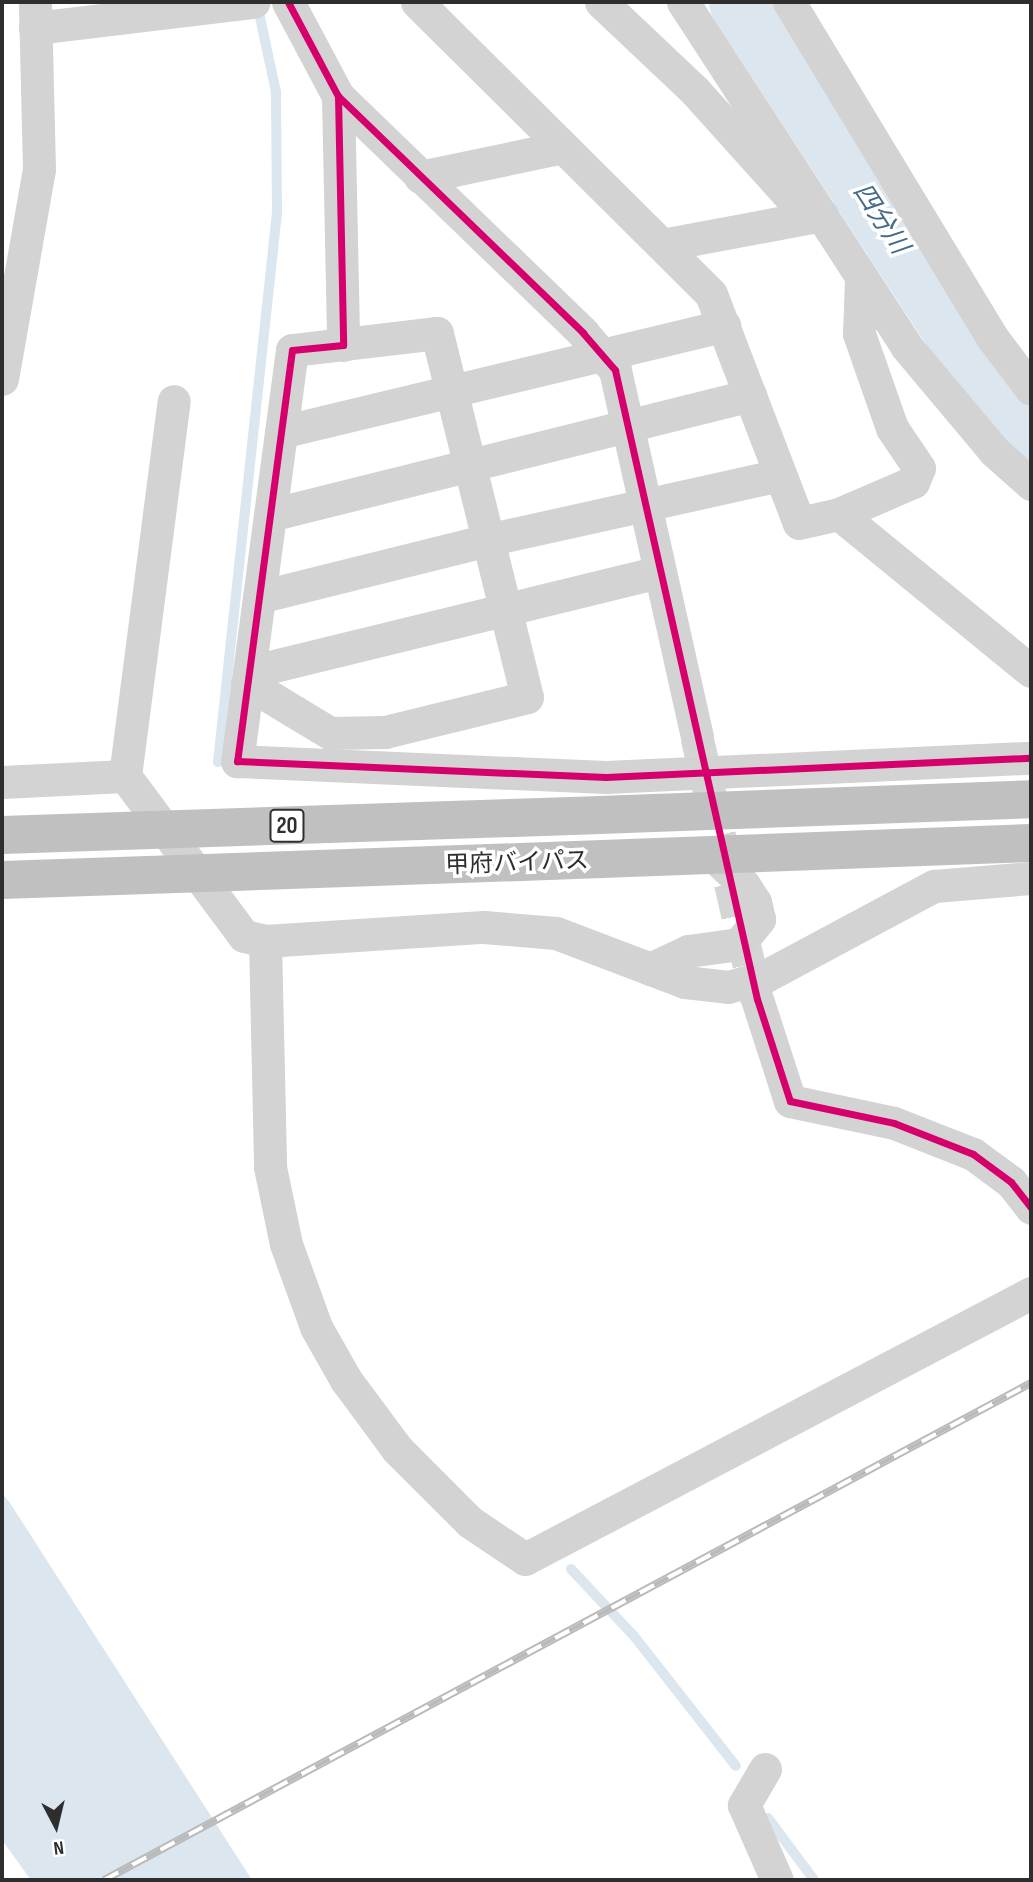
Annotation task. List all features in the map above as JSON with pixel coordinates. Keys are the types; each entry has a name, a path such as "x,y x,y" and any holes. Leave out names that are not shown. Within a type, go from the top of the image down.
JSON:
{"highway":[{"name":"甲府バイパス","path":"2,835 1031,799"},
{"name":"甲府バイパス","path":"2,880 1031,843"}],"street":[{"path":"288,2 338,96 615,370 697,737"},
{"path":"601,2 695,91 816,216"},
{"path":"683,2 816,216 905,346 994,451 1031,484"},
{"path":"789,2 991,336 1031,389"},
{"path":"2,379 12,262 38,169 35,15 243,3"},
{"path":"430,4 563,147 711,294 799,523 839,514 913,482 919,468 892,428 859,334 862,280"},
{"path":"338,96 343,345"},
{"path":"420,177 563,147"},
{"path":"662,245 816,216"},
{"path":"281,432 724,326"},
{"path":"248,678 330,733 386,732 527,696 437,333 292,350 248,678 237,761 606,777 1031,758"},
{"path":"270,514 750,394"},
{"path":"174,401 125,776 244,936 265,941 484,927 556,933 685,982 728,986 764,977 934,886 1031,878"},
{"path":"259,597 487,540 780,475"},
{"path":"839,514 926,589 1031,671"},
{"path":"248,678 505,609 659,572"},
{"path":"2,782 125,776"},
{"path":"650,969 688,951 739,944 759,919 755,902 744,885 714,856"},
{"path":"265,941 270,1167 286,1244 316,1326 346,1380 397,1449 470,1522 525,1559 1031,1293"},
{"path":"757,999 790,1101 894,1123 974,1154 1011,1182 1031,1208"},
{"path":"765,1769 744,1805 777,1880"}],"shaded area":[{"path":"2,1493 252,1880 31,1880 2,1840"}],"waterway":[{"name":"四分川","path":"739,2 990,387 1031,429"},
{"path":"218,762 277,213 276,92 257,3"},
{"path":"571,1569 634,1636 736,1766"},
{"path":"768,1818 814,1880"}],"tunnel":[{"path":"697,737 757,999"}],"railway":[{"path":"104,1880 1031,1383"}],"cycle path":[{"path":"288,2 338,96 583,333 615,370 757,999 790,1101 894,1123 973,1154 1011,1182 1031,1208"},
{"path":"338,96 343,345 292,350 237,761 606,777 1031,758"}]}
